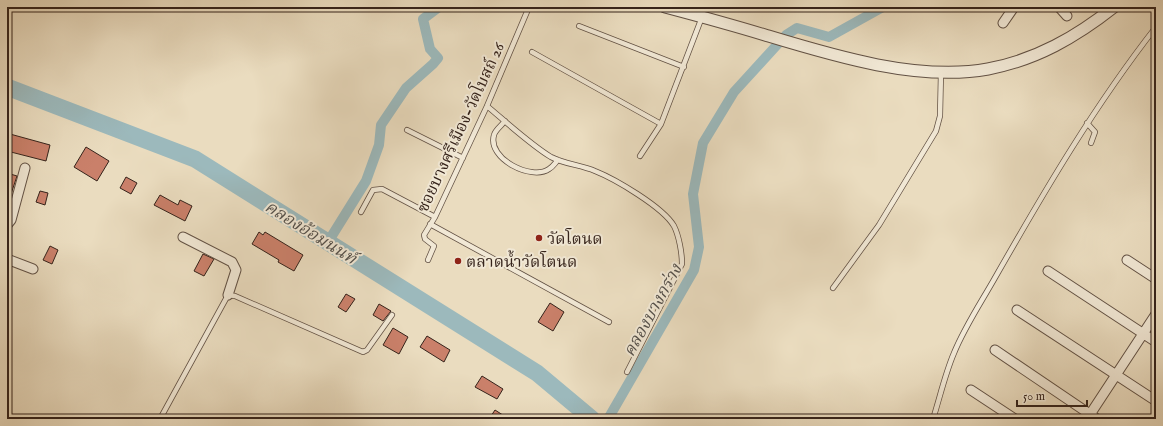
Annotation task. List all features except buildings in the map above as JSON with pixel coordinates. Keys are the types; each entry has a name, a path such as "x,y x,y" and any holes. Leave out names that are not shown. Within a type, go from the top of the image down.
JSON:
{"street":[{"path":"666,7 764,34 794,44 862,61 941,72 987,69 1013,63 1040,54 1064,42 1114,7"},
{"path":"1003,24 1014,7"},
{"path":"1059,7 1067,16"},
{"path":"7,225 11,220 25,168"},
{"path":"183,237 232,262 236,270 228,295"},
{"path":"7,259 33,269"},
{"path":"1127,260 1156,279"},
{"path":"1048,271 1156,342"},
{"path":"1017,310 1156,401"},
{"path":"995,350 1091,417 1116,374 1156,314"},
{"path":"971,390 1015,419"}],"lane":[{"path":"7,16 10,7"},
{"name":"ซอยบางศรีเมือง-วัดโบสถ์ 26","path":"529,7 487,106 436,217 430,224 609,322"},
{"path":"640,156 661,124 702,17"},
{"path":"579,26 684,67"},
{"path":"933,419 953,354 962,334 1013,244 1087,123 1123,69 1156,27"},
{"path":"532,52 661,124"},
{"path":"833,288 879,225 936,131 940,116 941,72"},
{"path":"487,106 551,157 578,165 612,179 655,206 666,215 674,226 680,247 682,264 627,372"},
{"path":"505,121 494,135 493,146 495,152 501,158 532,173 550,169 558,160"},
{"path":"1087,123 1095,132 1091,143"},
{"path":"407,130 463,158"},
{"path":"361,212 373,190 377,188 382,189 436,217"},
{"path":"428,260 434,246 424,238 430,224"},
{"path":"160,419 228,295 235,296 359,351 367,350 392,315"}],"waterway":[{"path":"328,242 366,181 379,145 381,125 406,88 438,58 430,49 423,19 439,7"},
{"name":"คลองบางกร่าง","path":"608,419 694,270 699,247 693,194 703,143 734,92 786,35 797,28 829,37 883,7"},
{"name":"คลองอ้อมนนท์","path":"7,87 195,159 537,373 592,419"}],"place":[{"name":"วัดโตนด","path":"539,238"},
{"name":"ตลาดน้ำวัดโตนด","path":"458,261"}]}
